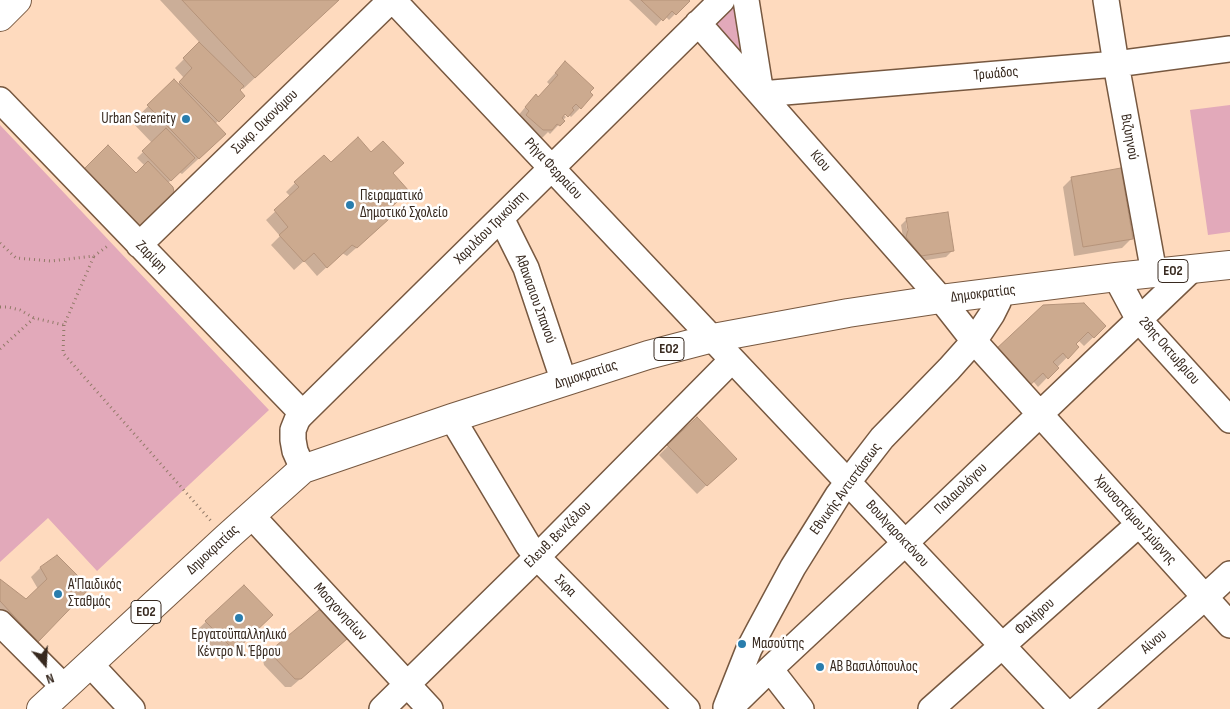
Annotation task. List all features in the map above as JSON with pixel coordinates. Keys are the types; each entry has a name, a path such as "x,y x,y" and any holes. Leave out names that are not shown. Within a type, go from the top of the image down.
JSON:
{"main road":[{"path":"0,16 17,0"},
{"name":"Δημοκρατίας","path":"41,709 303,469 452,418 648,355 713,338 848,313 941,299 1230,265"}],"street":[{"name":"Ρήγα Φερραίου","path":"392,0 732,360"},
{"name":"Σωκρ. Οικονόμου","path":"133,239 392,0"},
{"name":"Χαριλάου Τρικούπη","path":"303,469 295,450 292,436 294,425 302,413 722,0"},
{"path":"746,0 761,94"},
{"name":"Βιζυηνού","path":"1106,0 1154,273"},
{"name":"Κίου","path":"698,23 941,299 974,341"},
{"name":"Τρωάδος","path":"761,94 1116,64 1230,49"},
{"name":"Ζαρίφη","path":"0,100 302,413"},
{"name":"Αθανασιου Σπανού","path":"501,218 526,268 564,382"},
{"name":"Παλαιολόγου","path":"729,709 1192,269"},
{"name":"28ης Οκτωβρίου","path":"1116,277 1139,320 1230,420"},
{"name":"Εθνικής Αντιστάσεως","path":"725,709 749,649 808,541 848,482 882,438 950,369 974,341 992,314 1001,292"},
{"name":"Χρυσοστόμου Σμύρνης","path":"974,341 1230,624"},
{"name":"Βουλγαροκτόνου","path":"732,360 1062,709"},
{"name":"Ελευθ. Βενιζέλου","path":"382,709 537,557 732,360"},
{"name":"Σκρα","path":"452,418 537,557 687,709"},
{"name":"Μοσχονησίων","path":"251,515 430,709"},
{"name":"Φαλήρου","path":"930,709 1139,524"},
{"name":"Αίνου","path":"1078,709 1230,574"},
{"path":"0,623 64,688"},
{"path":"90,664 132,709"},
{"path":"770,669 801,709"}],"path":[{"path":"0,243 16,258 51,261 94,256 133,239"},
{"path":"94,256 64,325 63,353 226,538"},
{"path":"0,307 20,310 34,318 64,325"},
{"path":"0,349 34,318"}],"shaded area":[{"path":"732,0 740,0 751,72 705,23"},
{"path":"1230,105 1230,232 1208,235 1190,110"},
{"path":"0,125 269,410 97,571 48,518 0,562"}],"building":[{"path":"182,0 339,0 255,78"},
{"path":"641,0 690,1 676,15 672,11 663,21"},
{"path":"199,42 244,86 240,90 245,96 219,122 179,82 192,68 183,58"},
{"path":"565,61 594,88 590,92 593,95 581,109 576,104 568,117 565,114 562,118 565,121 560,126 557,124 552,130 543,130 526,115 529,111 525,107 536,94 538,97 558,75 555,73"},
{"name":"Urban Serenity","path":"174,79 226,134 199,159 147,105"},
{"path":"166,128 195,158 171,181 142,151"},
{"path":"358,137 371,152 383,141 404,163 393,173 409,191 385,213 389,219 357,248 352,245 327,268 314,253 304,262 279,235 288,227 274,210 299,187 294,182 324,155 331,162"},
{"path":"108,145 136,173 148,161 173,187 174,192 137,229 80,173"},
{"path":"1121,168 1133,239 1083,247 1071,177"},
{"path":"948,212 954,251 921,256 906,237 908,230 906,218"},
{"path":"1084,303 1106,326 1094,338 1088,332 1076,344 1079,347 1068,359 1063,353 1053,362 1059,368 1048,379 1043,373 1028,387 994,351 1043,305"},
{"path":"697,417 737,459 707,486 667,445"},
{"name":"Α'Παιδικός Σταθμός","path":"57,555 90,588 38,642 0,601 0,579 26,599 47,579 40,567"},
{"name":"Εργατοϋπαλληλικό Κέντρο Ν. Έβρου","path":"244,585 273,615 235,651 205,621"},
{"path":"319,610 325,611 346,633 347,639 301,679 295,679 273,656 271,650"}],"place":[{"name":"Urban Serenity","path":"186,119"},
{"name":"Πειραματικό Δημοτικό Σχολείο","path":"350,205"},
{"name":"Α'Παιδικός Σταθμός","path":"58,594"},
{"name":"Εργατοϋπαλληλικό Κέντρο Ν. Έβρου","path":"239,618"},
{"name":"Μασούτης","path":"742,644"},
{"name":"ΑΒ Βασιλόπουλος","path":"820,667"}]}
